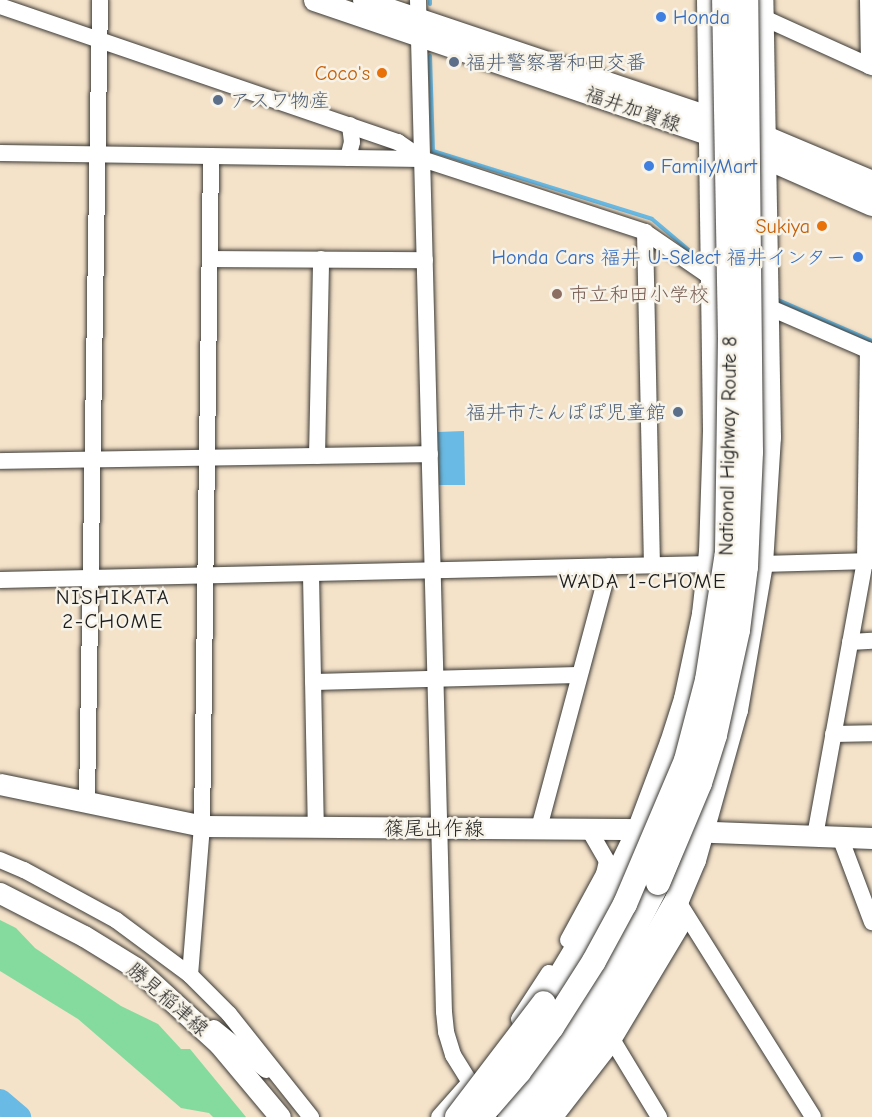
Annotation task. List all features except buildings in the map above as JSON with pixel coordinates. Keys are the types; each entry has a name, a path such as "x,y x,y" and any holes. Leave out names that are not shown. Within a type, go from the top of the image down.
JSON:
{"highway":[{"path":"457,1117 544,1003 601,908 640,828 686,699 704,614 711,564 715,429 713,127 709,0"},
{"name":"National Highway Route 8","path":"480,1117 519,1072 552,1027 594,961 625,904 679,780 707,680 724,580 728,505 730,338 722,0"},
{"path":"537,1117 606,1037 682,909 691,868 736,710 761,564 769,437 763,146 756,5"},
{"name":"National Highway Route 8","path":"510,1117 574,1034 603,989 640,921 700,783 726,692 746,567 751,452 756,5"},
{"path":"713,127 872,183"},
{"path":"763,146 872,204"}],"main road":[{"name":"福井加賀線","path":"314,0 418,18"},
{"name":"福井加賀線","path":"363,0 418,18 713,127"},
{"name":"篠尾出作線","path":"0,784 202,826 587,827 872,838"},
{"name":"勝見稲津線","path":"0,893 84,936 136,968 219,1044 280,1117"}],"street":[{"path":"87,801 100,0"},
{"path":"722,0 756,5 871,67 868,0"},
{"path":"0,6 398,142 422,159 645,232 706,274 713,275"},
{"path":"418,18 446,1032 453,1055 492,1117"},
{"path":"348,158 352,142 350,125"},
{"path":"0,153 422,159"},
{"path":"190,975 202,826 212,156"},
{"path":"645,232 652,565"},
{"path":"210,259 425,260"},
{"path":"316,456 321,259"},
{"path":"766,306 870,351 868,561 850,642 815,836"},
{"path":"0,461 430,454"},
{"path":"761,564 868,561"},
{"path":"0,580 711,564"},
{"path":"538,828 609,566"},
{"path":"311,574 316,827"},
{"path":"850,642 872,641"},
{"path":"313,682 579,675"},
{"path":"833,734 872,733"},
{"path":"439,1117 513,1028 550,971 604,874 607,861 587,827"},
{"path":"840,837 872,922"},
{"path":"0,860 34,875 116,920 190,975 229,1014 311,1117"},
{"path":"682,909 813,1117"},
{"path":"185,1012 210,1024 261,1068 282,1080"},
{"path":"555,1117 606,1037 659,1117"}],"green space":[{"path":"0,920 16,928 35,948 121,1006 158,1024 181,1049 190,1049 246,1117 213,1117 209,1113 181,1108 78,1019 0,971"}],"water":[{"path":"464,431 465,485 439,485 438,432"}],"waterway":[{"path":"430,56 433,151 652,219 704,263"},
{"path":"776,299 872,341"},
{"path":"0,1101 19,1117"}],"place":[{"name":"Honda","path":"661,17"},
{"name":"福井警察署和田交番","path":"454,62"},
{"name":"Coco's","path":"382,73"},
{"name":"アスワ物産","path":"218,100"},
{"name":"FamilyMart","path":"649,166"},
{"name":"Sukiya","path":"822,226"},
{"name":"Honda Cars 福井 U-Select 福井インター","path":"858,257"},
{"name":"市立和田小学校","path":"557,294"},
{"name":"福井市たんぽぽ児童館","path":"678,412"}],"district":[{"name":"WADA 1-CHOME","path":"643,581"},
{"name":"NISHIKATA 2-CHOME","path":"113,609"}]}
